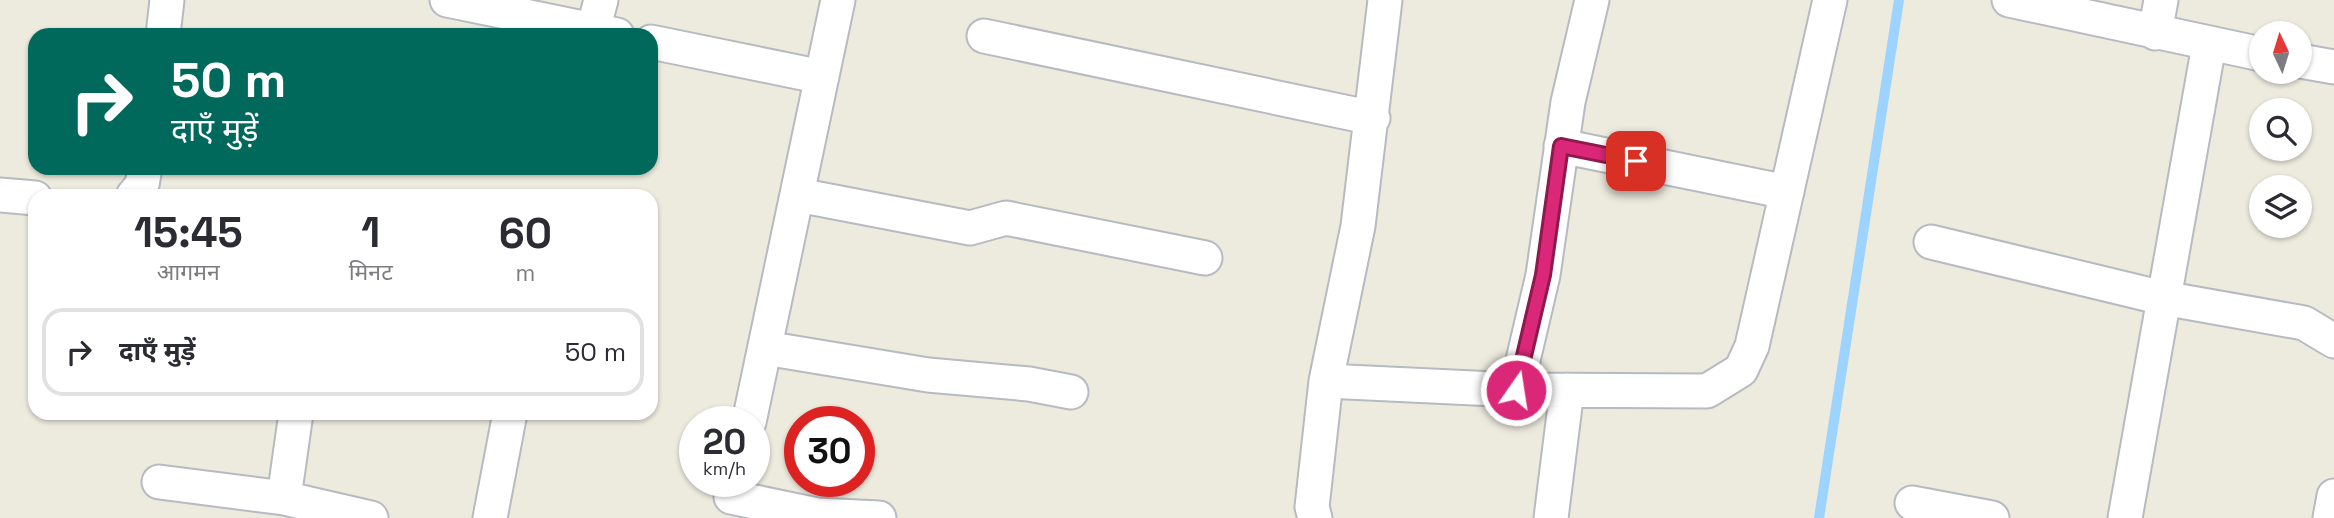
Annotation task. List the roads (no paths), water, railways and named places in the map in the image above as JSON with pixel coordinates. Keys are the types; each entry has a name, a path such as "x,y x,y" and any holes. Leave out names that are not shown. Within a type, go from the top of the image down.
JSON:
{"street":[{"path":"164,28 167,0"},
{"path":"447,0 604,22"},
{"path":"752,406 838,0"},
{"path":"1315,518 1312,507 1326,381 1358,226 1385,0"},
{"path":"1516,390 1543,275 1568,102 1592,0"},
{"path":"1326,381 1516,390 1707,391 1741,370 1752,345 1830,0"},
{"path":"2009,0 2249,52"},
{"path":"2155,33 2161,0"},
{"path":"984,36 1373,118"},
{"path":"658,43 822,77"},
{"path":"2125,518 2209,45"},
{"path":"2312,63 2334,67"},
{"path":"1561,146 1787,192"},
{"path":"0,194 28,197"},
{"path":"798,195 970,228 1006,218 1205,258"},
{"path":"1931,242 2163,298 2304,323 2334,341"},
{"path":"765,348 928,375 1029,384 1071,392"},
{"path":"1551,518 1567,390"},
{"path":"284,498 295,420"},
{"path":"490,518 509,420"},
{"path":"159,482 284,498 371,518"},
{"path":"2330,518 2334,496"},
{"path":"731,499 817,515 879,518"},
{"path":"1912,502 1992,518"}],"waterway":[{"path":"1819,518 1899,0"}]}
